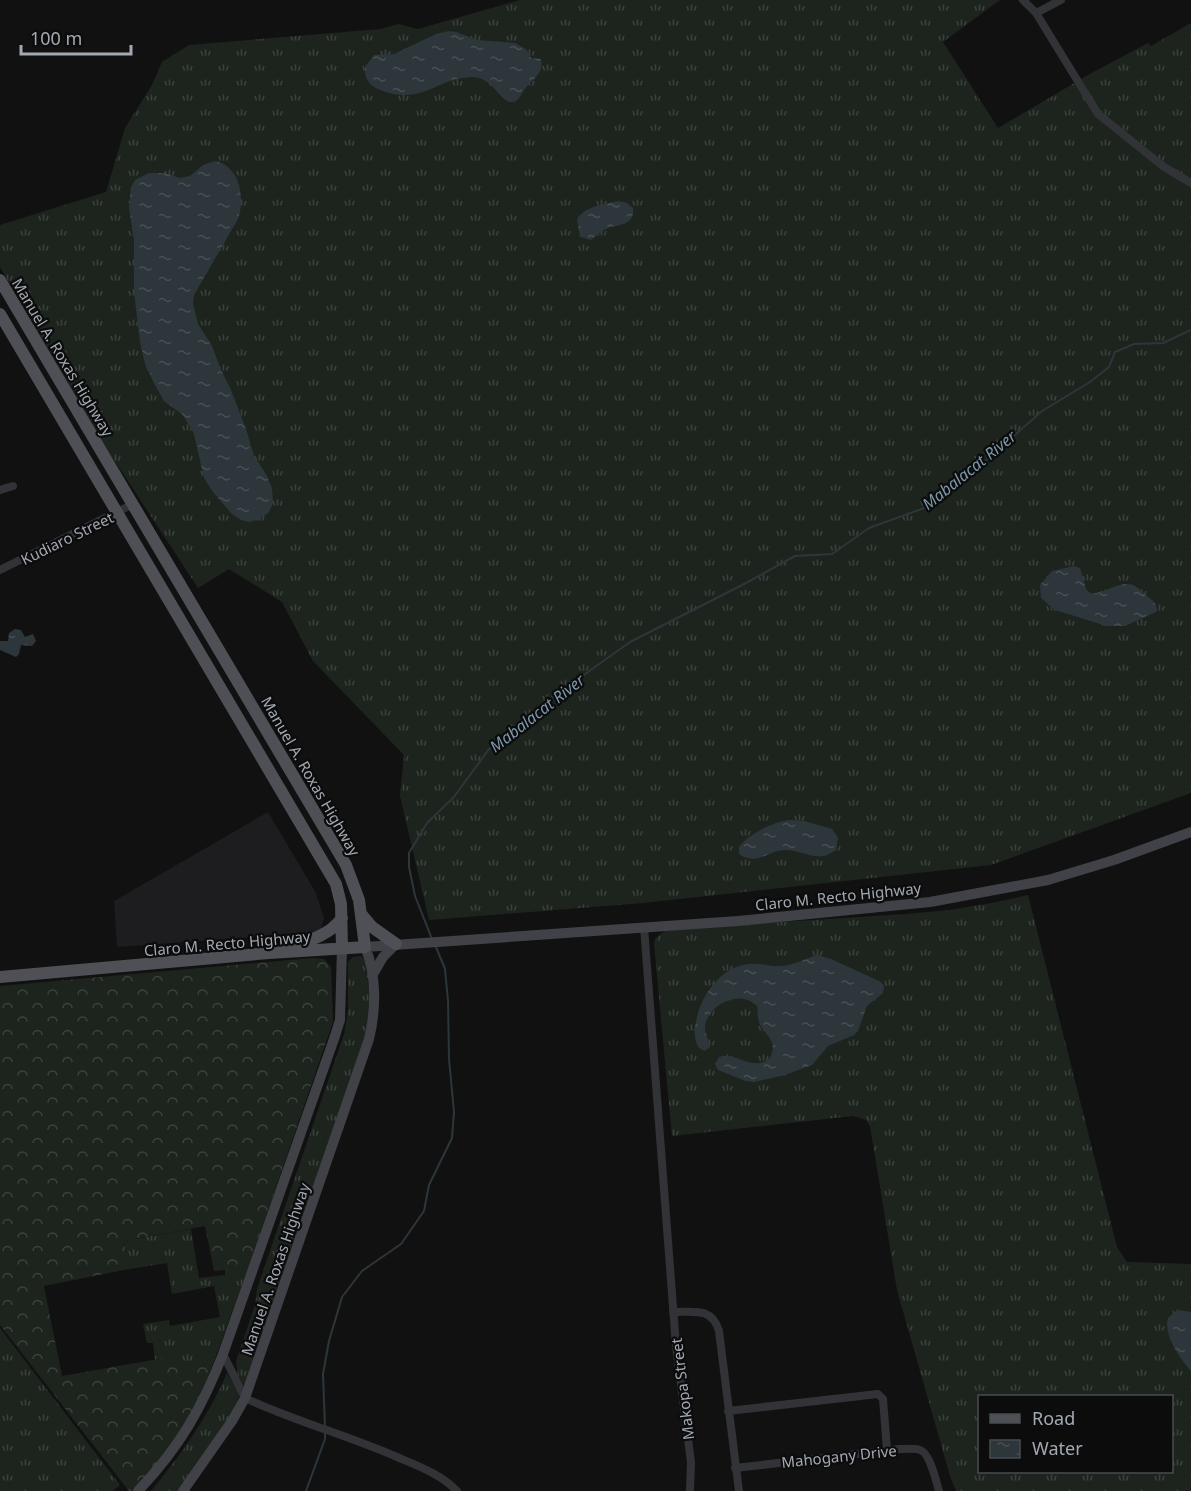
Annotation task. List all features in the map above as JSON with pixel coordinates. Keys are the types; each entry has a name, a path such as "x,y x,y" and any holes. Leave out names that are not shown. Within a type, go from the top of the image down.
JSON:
{"main road":[{"name":"Manuel A. Roxas Highway","path":"0,280 339,851 359,900 365,947 370,959 374,1020 369,1039 245,1398 232,1421 183,1491"},
{"name":"Manuel A. Roxas Highway","path":"0,314 336,884 341,904 340,1020 335,1036 223,1354 206,1396 181,1439 138,1491"},
{"name":"Claro M. Recto Highway","path":"0,976 269,953 644,927 902,906 987,893 1075,872 1191,832"},
{"path":"361,914 372,927 396,944 382,957 372,976"},
{"path":"269,953 321,936 335,927 342,918"}],"street":[{"path":"1023,0 1036,13 1098,114 1173,174 1191,183"},
{"path":"1036,13 1061,0"},
{"path":"0,490 13,486"},
{"name":"Kudiaro Street","path":"0,570 133,504"},
{"name":"Makopa Street","path":"644,927 673,1312 691,1462 690,1491"},
{"path":"673,1312 699,1312 709,1315 716,1321 739,1491"},
{"path":"223,1354 245,1398 309,1424 356,1439 432,1473 449,1483 457,1491"},
{"path":"728,1411 878,1395 883,1399 886,1450"},
{"name":"Mahogany Drive","path":"735,1468 886,1450 919,1449 928,1459 939,1491"}],"shaded area":[{"path":"268,812 316,893 324,918 321,929 309,933 117,947 114,901"}],"green space":[{"path":"520,0 1000,0 943,42 998,128 1088,75 1148,43 1151,46 1191,23 1191,793 991,865 643,903 429,920 400,796 404,755 313,661 282,602 229,569 198,588 97,434 0,267 0,225 106,192 125,128 152,85 162,62 189,45 381,29 398,24 418,29"},
{"path":"1028,895 1117,1247 1127,1262 1191,1264 1191,1491 956,1491 897,1290 870,1126 866,1120 853,1116 672,1136 654,944 660,934 672,929 950,910"},
{"path":"361,956 365,961 370,997 370,1022 245,1387 238,1376 236,1361 255,1305 257,1289 344,1034 348,1010 348,962 353,957"},
{"path":"313,958 324,959 331,967 333,1022 248,1268 214,1271 205,1226 124,1241 129,1269 44,1286 62,1376 164,1358 212,1367 179,1433 145,1478 132,1491 129,1491 0,1325 0,986"},
{"path":"191,1229 199,1278 225,1275 225,1269 248,1268 212,1367 164,1359 155,1360 153,1343 147,1343 143,1324 169,1320 170,1326 220,1317 214,1286 172,1294 167,1263 129,1269 124,1241"},
{"path":"0,1328 120,1485 113,1491 0,1491"},
{"path":"227,1373 240,1395 224,1427 180,1491 151,1491 193,1435"}],"water":[{"path":"449,31 477,40 515,43 527,50 531,58 541,59 541,69 514,102 507,101 490,84 479,78 458,79 417,94 405,95 378,89 368,80 365,67 374,55 394,54 436,34"},
{"path":"215,161 224,164 236,177 241,193 240,211 238,219 194,295 193,303 198,324 212,346 231,390 254,456 272,488 273,503 269,512 250,522 241,520 231,513 213,492 204,478 194,434 183,415 164,401 155,385 145,364 140,342 134,292 134,240 129,208 131,187 135,180 149,173 164,173 180,178 190,176 203,165"},
{"path":"619,201 633,208 632,218 629,221 605,229 591,240 580,237 577,220 580,215 595,206"},
{"path":"1074,566 1080,568 1086,589 1090,593 1101,592 1122,584 1133,585 1154,602 1156,612 1125,626 1107,626 1055,610 1041,598 1040,585 1052,571"},
{"path":"15,629 21,630 25,637 33,634 36,641 32,646 21,645 16,657 0,650 0,641 8,641 9,633"},
{"path":"791,820 804,821 832,829 838,838 836,849 824,856 812,856 786,850 752,859 739,854 739,847 755,833 777,823"},
{"path":"817,955 831,959 884,985 883,993 867,1006 858,1031 828,1046 812,1065 785,1075 754,1082 718,1070 715,1064 719,1057 732,1057 751,1063 763,1062 770,1058 773,1046 759,1022 757,1006 750,1001 734,999 719,1005 708,1017 705,1031 710,1047 705,1051 699,1048 695,1035 698,1013 705,996 717,981 731,969 740,966 786,965"},
{"path":"1177,1310 1191,1312 1191,1371 1178,1353 1168,1332 1168,1318"}],"waterway":[{"name":"Mabalacat River","path":"432,939 415,896 409,867 409,853 427,823 454,797 489,749 521,728 550,699 630,642 795,556 832,554 869,528 927,507 973,472 1042,411 1090,382 1109,367 1115,352 1134,344 1163,343 1191,330"},
{"name":"Mabalacat River","path":"325,1427 323,1374 329,1341 342,1297 362,1271 401,1244 424,1211 429,1185 452,1138 454,1112 449,1059 448,1001 445,969 436,947"},
{"name":"Mabalacat River","path":"306,1491 325,1439 325,1433"}]}
